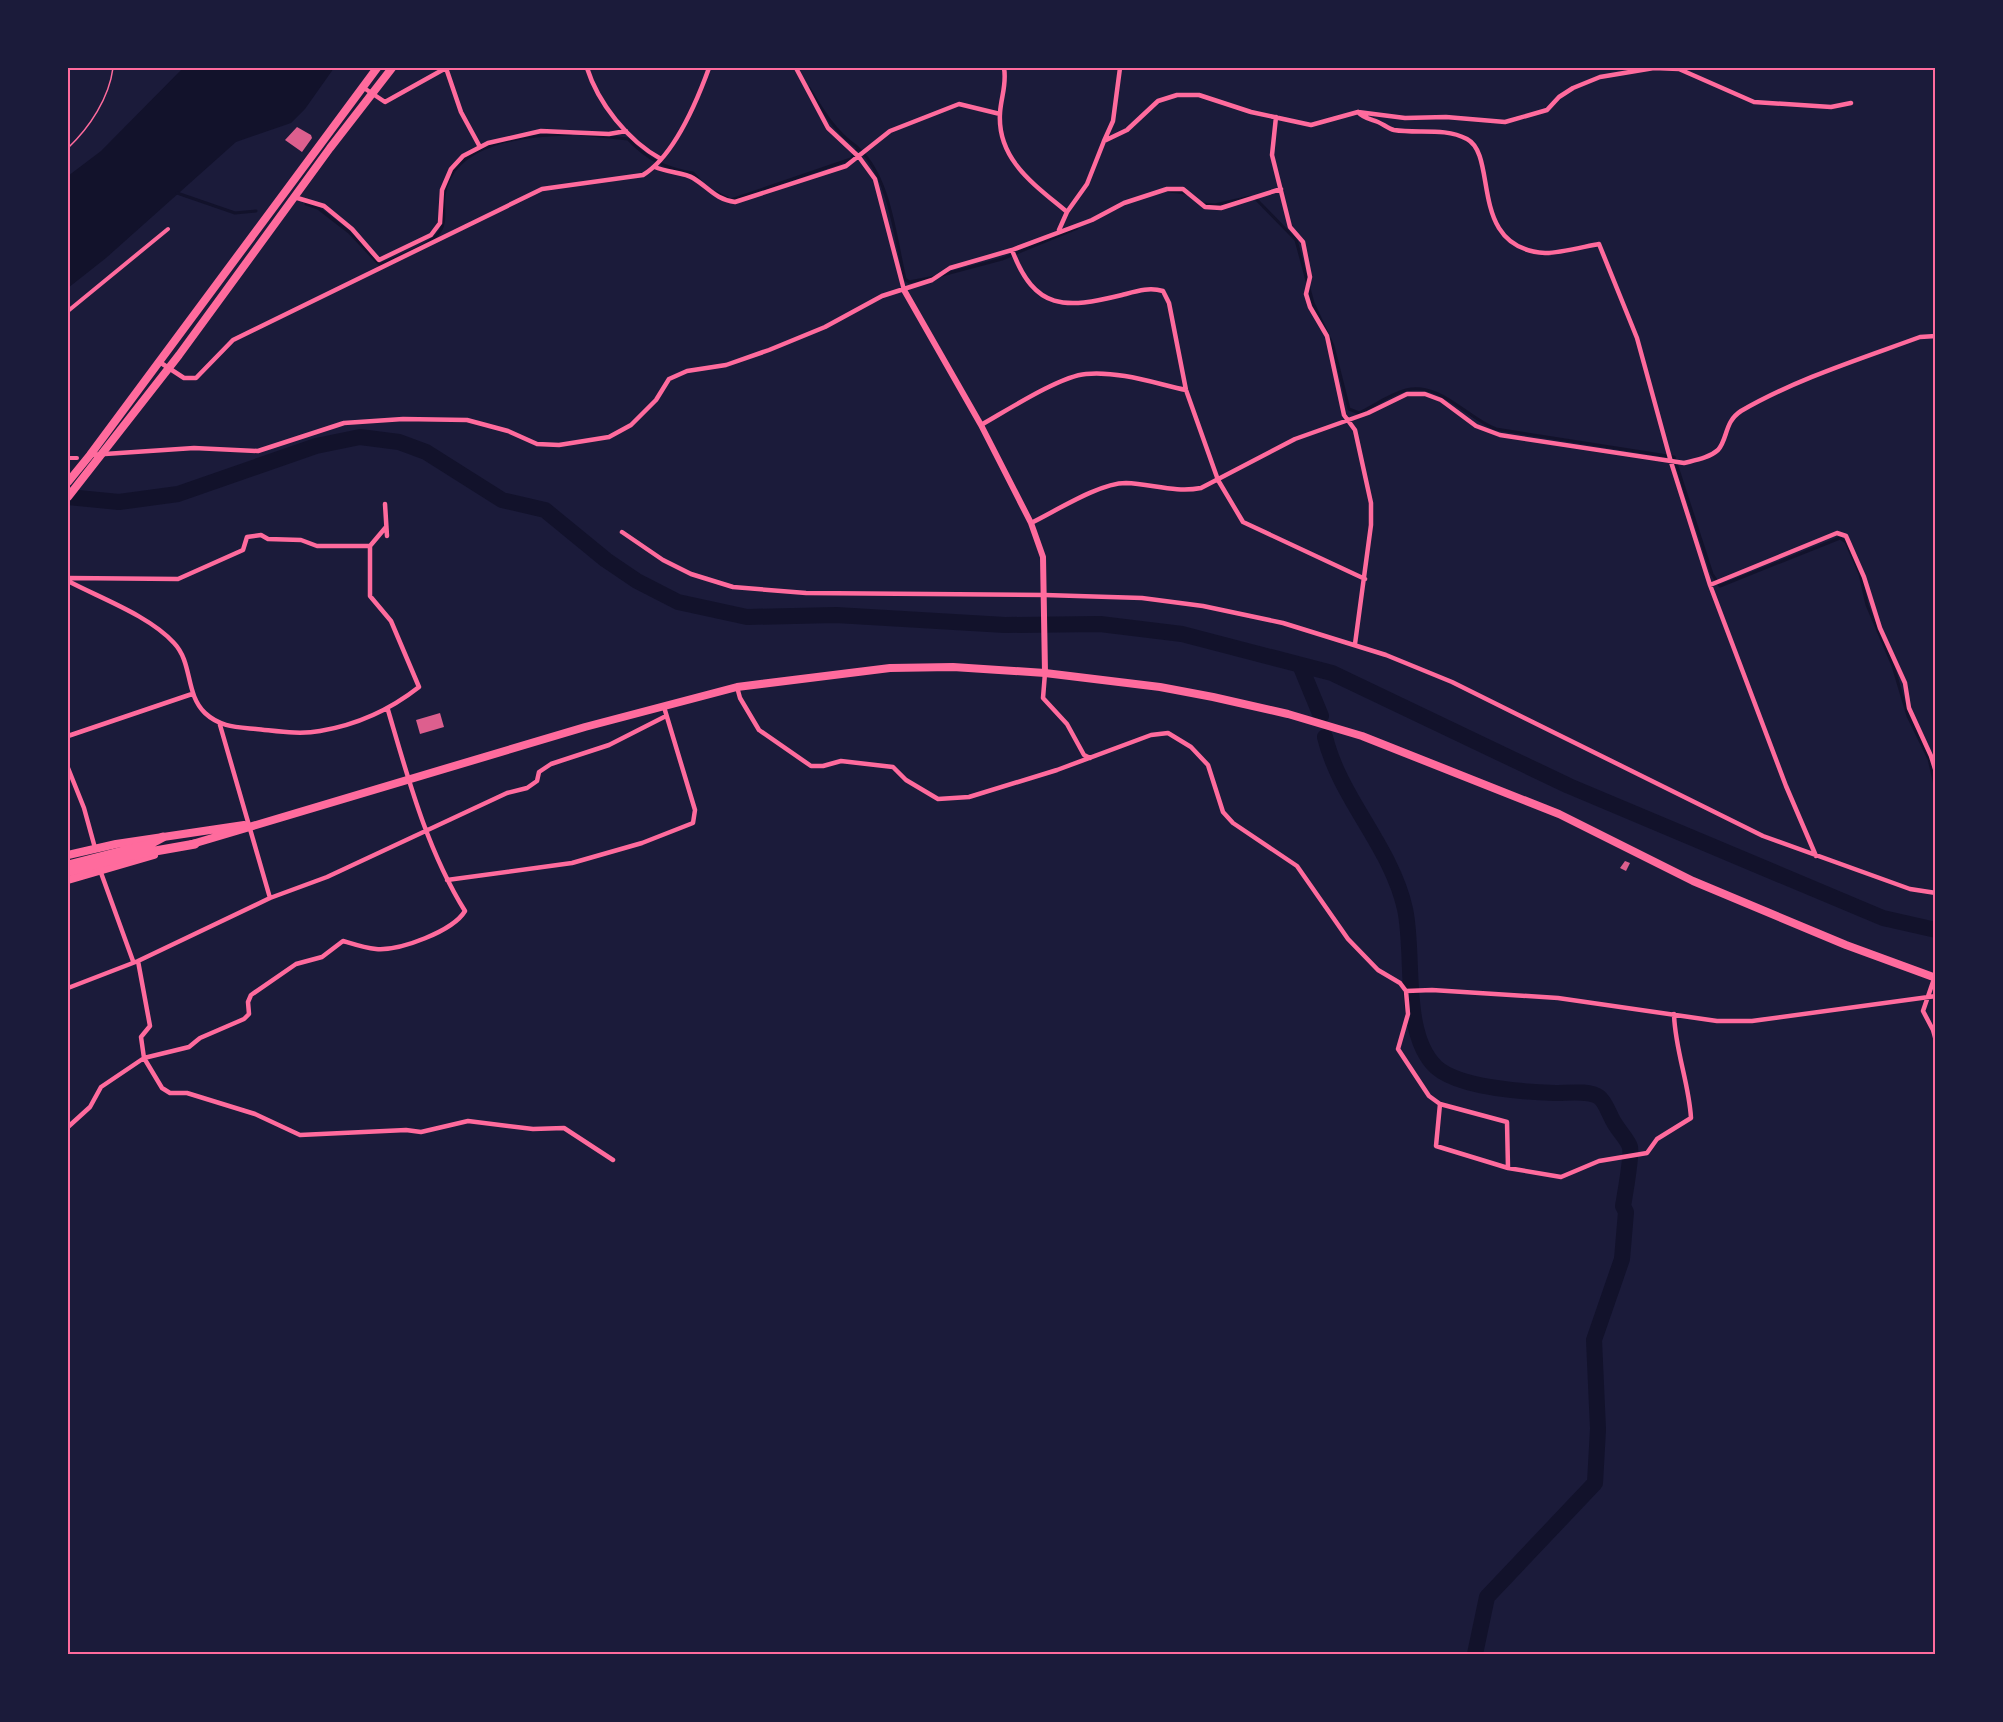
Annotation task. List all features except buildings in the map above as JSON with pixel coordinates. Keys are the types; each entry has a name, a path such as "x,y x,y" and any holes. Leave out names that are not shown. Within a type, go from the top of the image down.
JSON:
{"highway":[{"path":"68,482 79,463 90,455 377,68"},
{"path":"68,497 168,369 294,196 392,68"},
{"path":"68,880 195,844 408,778 663,705 737,687 890,668 953,667 1045,673 1160,687 1288,714 1362,736 1559,814 1693,881 1846,945 1935,976"},
{"path":"68,855 95,848 163,837 250,826"},
{"path":"68,865 150,844 163,837"},
{"path":"68,872 127,856 195,844"}],"street":[{"path":"364,88 385,102 446,68 461,111 480,147"},
{"path":"587,68 593,85 626,131 644,150 661,159"},
{"path":"158,361 184,378 196,378 233,340 303,304 435,244 542,189 643,175 655,167 689,116 709,68"},
{"path":"796,68 828,128 859,157 875,179 904,290 981,425 1031,523 1043,557 1046,659 1043,698 1066,724 1084,755 1090,758"},
{"path":"1004,68 1006,79 1000,114 1008,155 1020,173 1067,212"},
{"path":"1059,230 1067,212 1087,184 1113,121 1120,68"},
{"path":"1104,141 1127,130 1158,101 1176,95 1199,95 1311,125 1358,112 1405,118 1446,117 1505,122 1547,110 1573,88 1600,77 1654,68 1679,69 1754,102 1831,107 1851,104"},
{"path":"655,167 670,174 691,176 724,201 735,202 846,166 890,131 959,104 1000,114"},
{"path":"1358,112 1393,130 1432,130 1467,139 1476,147 1483,168 1490,209 1497,224 1509,239 1526,249 1547,253 1599,244 1637,338 1671,462 1710,585 1786,786 1816,856"},
{"path":"1276,117 1272,154 1290,227 1303,242 1310,277 1306,294 1310,307 1327,336 1344,415 1355,429 1371,503 1365,579 1355,644"},
{"path":"294,196 324,206 352,229 379,260 430,235 440,223 442,190 451,169 463,156 480,147 510,136 541,130 609,134 626,131"},
{"path":"90,455 194,448 258,451 344,423 403,419 466,420 508,431 537,444 559,445 609,437 631,425 656,400 660,389 669,379 687,371 726,365 769,350 825,327 882,296 932,280 950,268 1012,250 1059,230 1092,220 1124,203 1167,189 1183,189 1205,207 1221,208 1281,189"},
{"path":"68,310 168,230"},
{"path":"430,235 435,244"},
{"path":"1012,250 1021,274 1036,292 1052,300 1088,303 1152,288 1163,291 1169,303 1186,390 1218,480 1243,522 1365,579"},
{"path":"1031,523 1105,488 1125,483 1185,491 1218,480 1295,439 1349,421 1407,394 1425,394 1441,400 1476,426 1500,435 1684,463 1720,448 1725,430 1740,412 1829,370 1920,337 1935,336"},
{"path":"981,425 1063,382 1084,374 1112,374 1186,390"},
{"path":"68,458 79,463"},
{"path":"385,504 387,536"},
{"path":"68,580 156,627 176,644 187,665 192,694 203,712 220,725 291,733 320,731 388,710 419,687 391,621 370,596 370,546 386,527"},
{"path":"622,532 663,560 691,574 733,587 806,593 1142,598 1203,606 1283,623 1355,644 1452,682 1763,836 1911,889 1935,893"},
{"path":"1710,585 1837,534 1846,536 1864,578 1880,628 1905,683 1909,708 1932,756 1935,772"},
{"path":"68,580 178,579 243,550 247,537 261,535 268,539 302,540 317,546 370,546"},
{"path":"737,687 740,698 759,730 811,766 823,766 841,760 893,766 906,780 938,799 969,796 1159,734 1168,733 1191,747 1208,765 1223,812 1250,837 1266,843 1297,866 1348,939 1378,970 1400,983 1406,991 1408,1014 1398,1049 1429,1096 1440,1104 1507,1122 1509,1168"},
{"path":"68,736 192,694"},
{"path":"447,880 572,862 642,843 693,823 695,810 663,705"},
{"path":"68,1127 90,1107 101,1087 144,1058 189,1047 217,1029 244,1019 249,1014 250,994 296,964 321,957 343,941 378,949 401,946 459,922 465,911 447,880 427,830 408,778 388,710"},
{"path":"68,988 135,961 270,898 327,877 507,793 527,788 537,781 539,772 551,764 609,745 666,716"},
{"path":"220,725 270,898"},
{"path":"68,768 84,808 95,848"},
{"path":"100,870 135,961 150,1014 150,1026 141,1036 144,1058 162,1088 170,1092 187,1093 255,1114 300,1135 406,1130 421,1132 468,1121 533,1129 564,1128 613,1160"},
{"path":"1935,976 1923,1011 1934,1030 1935,1041"},
{"path":"1406,991 1432,990 1558,999 1717,1021 1752,1021 1935,996"},
{"path":"1440,1104 1436,1146 1509,1168 1561,1177 1599,1161 1647,1153 1657,1139 1691,1118 1690,1095 1682,1070 1674,1014"},
{"path":"1935,1076 1935,1115"}],"path":[{"path":"68,148 90,124 111,78 113,68"}],"shaded area":[{"path":"183,68 334,68 305,109 291,123 236,142 106,258 68,288 68,176 101,151"}],"waterway":[{"path":"809,88 836,128 857,147"},
{"path":"306,204 318,208 349,232 380,265 417,248 437,235 442,226 444,195 450,177 462,162 495,144 514,139 571,134"},
{"path":"581,134 628,139 658,162 674,169 693,173 700,181"},
{"path":"715,192 731,200 851,159 858,148 869,160 884,191 905,279 909,282 935,277"},
{"path":"1169,191 1186,193"},
{"path":"177,193 235,213 256,211"},
{"path":"1203,204 1215,205 1250,197"},
{"path":"1255,198 1296,240 1313,303 1333,346 1349,409 1359,413 1394,394 1418,389 1441,395 1496,429 1674,457 1712,574 1720,586 1840,538 1846,542 1860,574 1867,605 1893,666 1908,716 1929,759 1936,789"},
{"path":"942,275 1002,259 1077,228"},
{"path":"68,497 119,502 178,494 316,446 360,437 399,442 426,452 502,500 545,510 606,560 637,581 678,602 747,617 836,615 1005,625 1100,624 1182,634 1332,673 1569,786 1883,918 1936,930"},
{"path":"1300,665 1321,716"},
{"path":"1325,737 1342,781 1389,864 1398,886 1408,927 1413,1014 1425,1053 1436,1067 1446,1074 1476,1084 1493,1088 1595,1095 1604,1102 1630,1147 1623,1206 1626,1212 1622,1259 1594,1340 1598,1429 1595,1483 1487,1597 1475,1654"}]}
